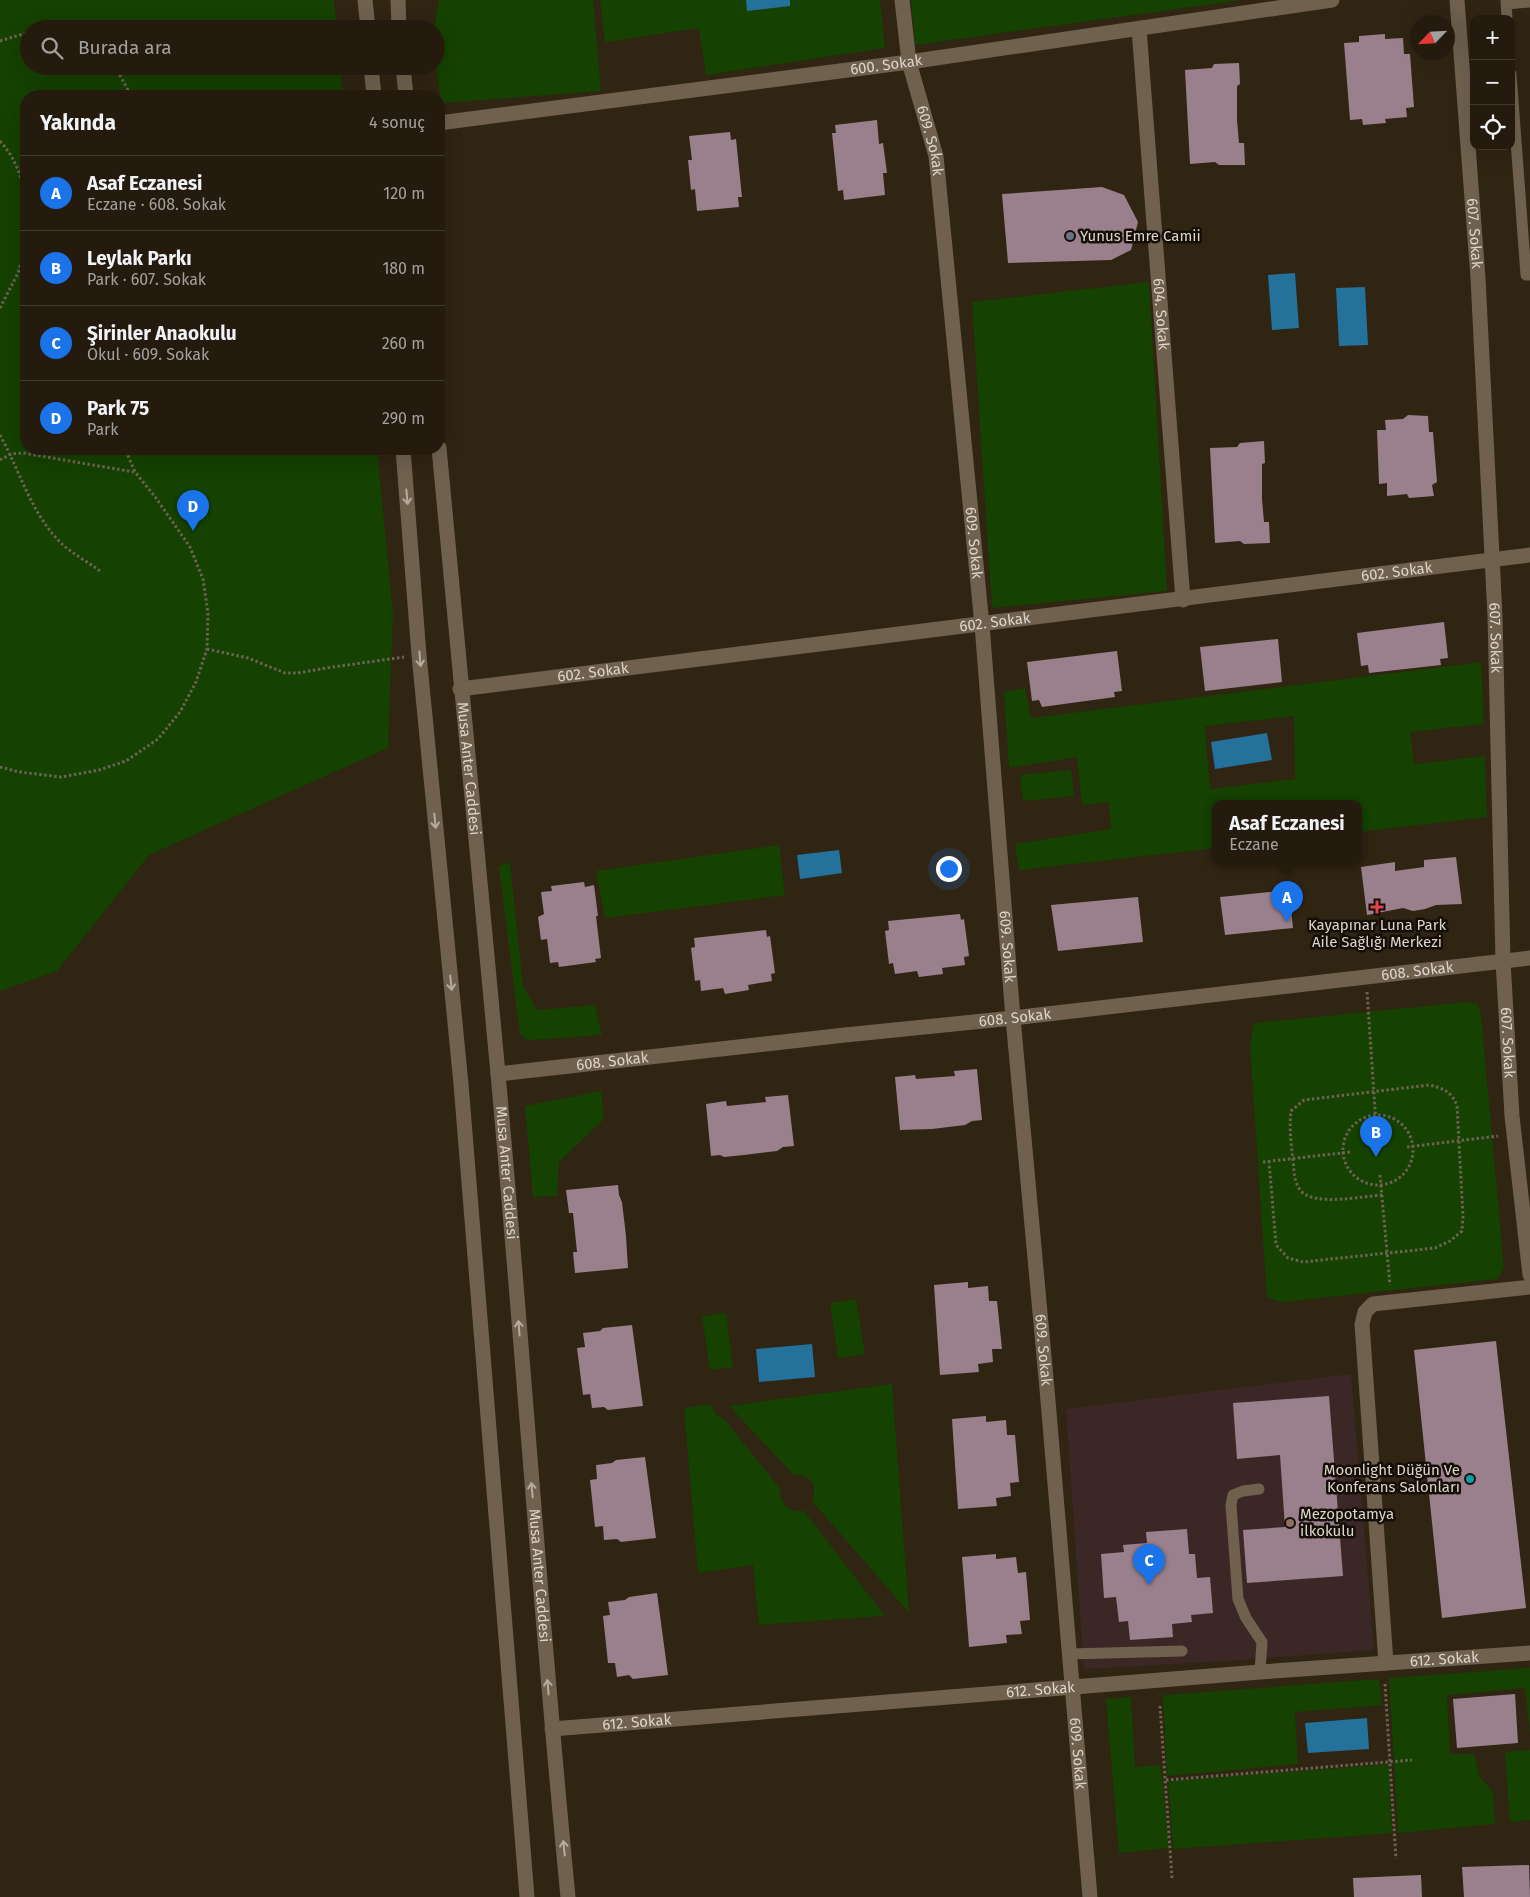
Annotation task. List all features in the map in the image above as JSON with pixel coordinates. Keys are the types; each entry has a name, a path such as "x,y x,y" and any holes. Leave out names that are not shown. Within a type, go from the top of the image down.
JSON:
{"street":[{"path":"365,0 367,20"},
{"path":"398,0 399,20"},
{"name":"609. Sokak","path":"902,0 909,62 936,156 982,625 1012,1018 1047,1389 1090,1897"},
{"name":"600. Sokak","path":"445,122 909,62 1332,0"},
{"name":"607. Sokak","path":"1457,0 1478,278 1495,616 1503,961 1514,1134 1530,1275"},
{"name":"604. Sokak","path":"1139,29 1182,600"},
{"path":"372,75 373,90"},
{"path":"404,75 405,90"},
{"path":"403,455 419,655 462,1094 527,1897"},
{"name":"Musa Anter Caddesi","path":"440,455 460,689 498,1074 552,1729 568,1897"},
{"name":"602. Sokak","path":"460,689 1530,556"},
{"name":"608. Sokak","path":"498,1074 1012,1018 1530,958"},
{"path":"1386,1663 1362,1324 1365,1312 1373,1304 1530,1287"},
{"name":"612. Sokak","path":"552,1729 1260,1672 1530,1653"}],"lane":[{"path":"1507,15 1506,2 1530,2"},
{"path":"1513,105 1526,275 1530,275"},
{"path":"1259,1489 1243,1491 1233,1495 1231,1505 1238,1599 1246,1618 1262,1642 1260,1672"},
{"path":"1069,1654 1182,1651"}],"path":[{"path":"0,41 20,35"},
{"path":"120,75 128,90"},
{"path":"0,141 10,152 20,174"},
{"path":"0,308 20,266"},
{"path":"0,435 11,454 20,480 44,523 63,545 100,571"},
{"path":"0,460 11,454 20,452"},
{"path":"40,455 135,472"},
{"path":"0,766 19,772 61,777 99,770 126,761 158,739 180,712 196,682 207,649 208,613 203,579 190,547 156,498 135,472 128,455"},
{"path":"207,649 248,658 285,674 419,655"},
{"path":"1366,977 1376,1123"},
{"path":"1268,1161 1276,1245 1288,1258 1303,1262 1434,1248 1450,1241 1462,1231 1463,1216 1457,1106 1454,1096 1442,1087 1429,1085 1304,1100 1291,1111 1289,1125 1295,1181 1302,1192 1311,1198 1329,1199 1382,1195"},
{"path":"1375,1114 1386,1115 1400,1122 1411,1135 1414,1146 1413,1157 1405,1172 1392,1183 1381,1185 1370,1184 1360,1180 1351,1173 1345,1164 1343,1153 1343,1142 1347,1131 1364,1117 1375,1114"},
{"path":"1407,1147 1514,1134"},
{"path":"1263,1162 1350,1152"},
{"path":"1380,1175 1390,1286"},
{"path":"1385,1684 1396,1859"},
{"path":"1160,1706 1172,1878"},
{"path":"1166,1780 1412,1760"}],"shaded area":[{"name":"Mezopotamya ilkokulu","path":"1351,1374 1374,1650 1084,1669 1066,1409"}],"green space":[{"path":"0,0 334,0 336,20 20,20 20,75 341,75 342,90 20,90 20,455 378,455 393,614 388,748 149,855 57,971 0,991"},
{"path":"439,0 593,0 601,91 445,103 445,90 439,90 438,75 445,75 445,20 436,20"},
{"path":"600,0 880,0 885,48 706,75 699,28 605,42"},
{"path":"911,0 1242,0 915,45"},
{"path":"1149,282 1167,591 992,608 972,302"},
{"path":"1481,662 1484,724 1410,732 1414,764 1485,756 1487,817 1362,832 1362,800 1212,800 1212,848 1019,870 1015,844 1111,829 1109,802 1082,805 1077,757 1009,768 1004,692 1025,688 1031,718","holes":["1294,716 1295,779 1210,789 1205,726"]},
{"path":"1071,770 1074,796 1023,801 1020,775"},
{"path":"779,845 785,895 605,918 596,871"},
{"path":"510,862 523,986 537,1010 595,1005 602,1035 533,1040 525,1039 520,1034 499,866"},
{"path":"1467,1002 1478,1004 1481,1015 1504,1268 1498,1279 1282,1302 1267,1298 1250,1046 1254,1023"},
{"path":"601,1091 604,1119 559,1162 557,1196 533,1197 525,1106"},
{"path":"856,1299 865,1354 838,1358 830,1303"},
{"path":"726,1313 733,1367 710,1370 702,1316"},
{"path":"892,1384 909,1613 813,1502 814,1489 812,1481 793,1474 729,1406"},
{"path":"711,1404 716,1415 725,1420 779,1487 783,1502 792,1510 804,1511 885,1616 759,1625 753,1565 698,1573 684,1408"},
{"path":"1530,1668 1530,1733 1525,1688 1447,1695 1450,1754 1474,1754 1480,1777 1493,1792 1495,1824 1398,1833 1389,1678"},
{"path":"1379,1679 1382,1705 1295,1712 1298,1764 1167,1776 1163,1695"},
{"path":"1131,1697 1135,1767 1161,1765 1169,1848 1119,1853 1106,1699"},
{"path":"1530,1750 1530,1820 1510,1822 1505,1752"},
{"path":"1389,1764 1392,1833 1173,1849 1168,1781"}],"water":[{"path":"746,0 790,0 790,6 747,11"},
{"path":"1295,273 1299,328 1272,330 1268,275"},
{"path":"1365,287 1368,345 1339,346 1336,288"},
{"path":"1267,733 1272,760 1215,769 1211,742"},
{"path":"839,850 842,873 800,879 797,855"},
{"path":"812,1344 815,1377 759,1382 756,1349"},
{"path":"1367,1718 1369,1749 1308,1753 1305,1723"}],"building":[{"path":"1385,34 1385,39 1403,38 1404,54 1410,54 1414,107 1406,108 1407,117 1385,119 1386,123 1363,125 1362,119 1350,120 1344,43 1359,42 1359,36"},
{"path":"1239,63 1240,84 1237,86 1237,120 1239,143 1244,143 1245,165 1219,165 1215,162 1190,164 1185,70 1212,68 1214,64"},
{"path":"877,120 879,144 883,143 887,173 883,173 885,195 844,200 843,190 838,191 832,133 836,133 835,125"},
{"path":"730,132 731,140 736,139 742,197 738,197 739,207 697,211 695,189 691,190 688,160 692,160 689,136"},
{"name":"Yunus Emre Camii","path":"1102,187 1124,195 1138,222 1131,250 1111,260 1008,263 1002,194"},
{"path":"1408,415 1428,416 1429,432 1433,432 1437,482 1432,485 1434,496 1409,498 1407,494 1387,496 1387,483 1379,484 1377,430 1386,430 1385,420 1403,419"},
{"path":"1264,441 1265,463 1262,464 1262,499 1264,522 1269,522 1270,543 1244,544 1240,541 1215,543 1210,448 1237,447 1240,443"},
{"path":"1444,622 1448,658 1440,659 1441,665 1369,673 1368,665 1361,666 1357,633"},
{"path":"1278,639 1282,682 1205,691 1200,647"},
{"path":"1117,651 1122,691 1114,692 1115,697 1042,707 1039,700 1032,701 1027,662"},
{"path":"1456,857 1462,904 1436,905 1413,911 1403,908 1367,915 1361,867 1395,862 1395,871 1424,867 1424,860"},
{"path":"584,882 585,887 594,885 601,958 595,959 596,962 559,967 558,962 550,963 547,939 541,940 538,917 544,914 541,892 552,891 551,886"},
{"path":"1289,890 1293,928 1225,935 1220,897"},
{"path":"1138,897 1143,942 1058,951 1051,905"},
{"path":"960,914 961,920 964,919 969,956 964,957 965,965 942,968 943,974 919,977 917,971 895,974 893,963 889,964 885,931 889,930 888,921"},
{"path":"766,930 767,937 770,936 775,973 771,974 772,981 748,985 749,990 725,994 723,988 701,991 700,980 695,981 691,948 695,947 694,938"},
{"path":"977,1069 982,1120 972,1121 965,1125 900,1130 895,1077 915,1075 916,1079 955,1076 954,1071"},
{"path":"788,1095 794,1146 783,1147 777,1151 744,1155 711,1156 706,1104 726,1101 727,1106 766,1102 765,1097"},
{"path":"618,1185 622,1202 628,1268 575,1273 573,1252 577,1252 573,1213 569,1213 566,1190"},
{"path":"968,1282 968,1288 988,1286 989,1301 997,1301 1002,1349 992,1349 993,1362 978,1364 979,1372 940,1375 934,1285"},
{"path":"632,1325 643,1406 608,1410 604,1407 592,1408 590,1394 583,1395 577,1348 585,1347 583,1333 600,1331 603,1328"},
{"name":"Moonlight Düğün Ve Konferans Salonları","path":"1496,1341 1526,1608 1442,1618 1414,1350"},
{"path":"1329,1396 1343,1576 1247,1583 1243,1530 1285,1527 1280,1455 1237,1459 1233,1403"},
{"path":"986,1416 986,1422 1006,1420 1007,1435 1015,1435 1019,1482 1010,1483 1011,1496 996,1498 997,1506 958,1509 952,1419"},
{"path":"645,1457 656,1538 621,1542 617,1539 604,1540 603,1526 595,1527 590,1480 597,1479 596,1465 612,1463 616,1460"},
{"path":"1187,1529 1189,1554 1195,1554 1197,1578 1210,1577 1213,1613 1191,1615 1192,1622 1172,1624 1173,1637 1130,1640 1128,1621 1119,1622 1116,1597 1104,1598 1101,1554 1124,1552 1123,1545 1147,1543 1146,1532"},
{"path":"996,1554 996,1559 1016,1557 1018,1573 1026,1572 1030,1620 1020,1621 1022,1634 1006,1635 1007,1643 969,1647 962,1557"},
{"path":"657,1593 668,1675 633,1679 629,1675 617,1677 615,1663 608,1663 603,1616 610,1615 608,1602"},
{"path":"1515,1694 1518,1743 1457,1748 1453,1699"},
{"path":"1529,1865 1530,1897 1464,1897 1462,1867"},
{"path":"1421,1875 1422,1897 1354,1897 1353,1878"}],"place":[{"name":"Yunus Emre Camii","path":"1070,236"},
{"name":"Park 75","path":"193,531"},
{"name":"Kayapınar Luna Park Aile Sağlığı Merkezi","path":"1377,907"},
{"name":"Asaf Eczanesi","path":"1287,922"},
{"name":"Leylak Parkı","path":"1376,1157"},
{"name":"Moonlight Düğün Ve Konferans Salonları","path":"1470,1479"},
{"name":"Mezopotamya ilkokulu","path":"1290,1523"},
{"name":"Şirinler Anaokulu","path":"1149,1585"}]}
